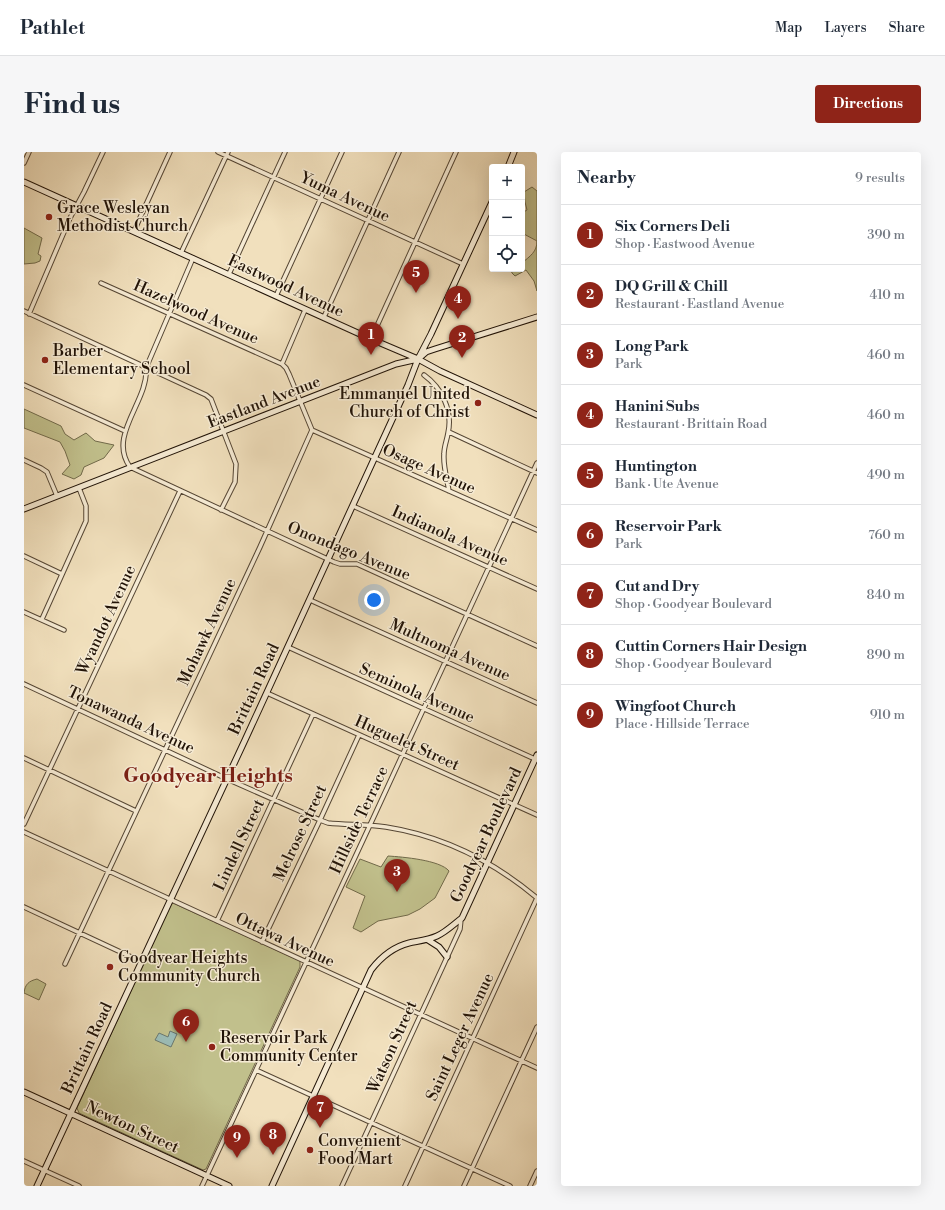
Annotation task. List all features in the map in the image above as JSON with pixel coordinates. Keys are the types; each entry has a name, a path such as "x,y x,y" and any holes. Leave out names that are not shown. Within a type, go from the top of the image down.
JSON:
{"street":[{"path":"24,162 29,152"},
{"path":"29,314 70,218 103,152"},
{"path":"134,231 170,152"},
{"name":"Yuma Avenue","path":"218,152 227,154 320,199 463,264"},
{"path":"229,274 285,152"},
{"path":"276,296 342,152"},
{"path":"324,318 399,152"},
{"path":"371,339 456,152"},
{"path":"509,164 514,152"},
{"path":"181,253 227,154"},
{"name":"Eastwood Avenue","path":"24,182 229,274 305,310 418,359 440,371 537,415"},
{"name":"Brittain Road","path":"37,1186 310,600 408,385 418,359 489,208"},
{"path":"130,467 124,455 123,444 125,431 146,382 146,368 193,258"},
{"name":"Hazelwood Avenue","path":"101,283 282,364"},
{"path":"305,310 282,364 286,368 312,430"},
{"path":"24,311 208,397 213,402 234,457 236,468 235,482 222,510"},
{"name":"Eastland Avenue","path":"24,509 396,364 418,359 426,352 537,316"},
{"path":"424,376 437,388 445,400 448,412 448,432 444,456 449,491"},
{"path":"24,386 125,431"},
{"name":"Osage Avenue","path":"312,430 537,530"},
{"name":"Mohawk Avenue","path":"65,964 136,810 166,750 312,430"},
{"path":"448,432 535,472"},
{"path":"24,460 47,472 57,496"},
{"name":"Hillside Terrace","path":"202,1186 511,519 535,472 537,462"},
{"name":"Onondago Avenue","path":"130,467 328,559 340,564 357,564 537,646"},
{"path":"42,619 86,521 87,510 79,488"},
{"name":"Wyandot Avenue","path":"24,824 180,491"},
{"name":"Indianola Avenue","path":"353,506 537,588"},
{"path":"24,556 62,574"},
{"name":"Multnoma Avenue","path":"310,600 537,703"},
{"path":"24,612 64,630"},
{"name":"Seminola Avenue","path":"288,647 536,758"},
{"name":"Tonawanda Avenue","path":"24,684 227,779 320,820 328,823 370,825 402,830 438,840 459,848 488,863 537,898"},
{"name":"Huguelet Street","path":"267,693 537,815"},
{"name":"Lindell Street","path":"216,921 313,714"},
{"name":"Melrose Street","path":"262,942 359,734"},
{"path":"24,758 136,810"},
{"name":"Goodyear Boulevard","path":"272,1186 362,988 375,964 388,952 406,944 428,940 445,932 462,918 536,758"},
{"name":"Ottawa Avenue","path":"24,832 170,901 537,1068"},
{"name":"Saint Leger Avenue","path":"405,1186 537,898"},
{"path":"24,907 142,962"},
{"name":"Watson Street","path":"342,1186 460,929 462,918"},
{"path":"428,940 440,947 447,956"},
{"path":"464,1186 537,1027"},
{"path":"256,1070 510,1186"},
{"name":"Newton Street","path":"24,1092 229,1186"},
{"path":"24,1161 79,1186"},
{"path":"530,1186 537,1171"}],"shaded area":[{"path":"532,187 537,191 537,241 525,235 525,211 527,210 525,191"},
{"path":"24,228 42,238 38,254 41,256 40,261 35,263 24,264"},
{"path":"537,245 537,291 534,281 525,271 525,260 530,256"},
{"path":"512,272 522,272 515,276"},
{"path":"24,409 61,426 65,434 74,440 86,433 95,441 114,445 104,458 84,467 81,475 74,479 62,474 70,465 60,442 24,428"},
{"path":"388,856 412,858 430,862 438,864 449,871 435,898 420,909 408,915 378,921 361,932 353,928 365,896 346,887 360,859 381,867"},
{"path":"173,903 300,961 300,967 206,1169 203,1170 79,1113 77,1108 171,904"},
{"path":"37,979 46,984 39,1000 24,993 25,987 28,983"}],"water":[{"path":"170,1031 177,1034 171,1047 155,1040 159,1033 168,1037"}],"place":[{"name":"Grace Wesleyan Methodist Church","path":"49,217"},
{"name":"Huntington","path":"416,293"},
{"name":"Hanini Subs","path":"458,319"},
{"name":"Six Corners Deli","path":"371,355"},
{"name":"DQ Grill & Chill","path":"462,358"},
{"name":"Barber Elementary School","path":"45,360"},
{"name":"Emmanuel United Church of Christ","path":"478,403"},
{"name":"Long Park","path":"397,892"},
{"name":"Goodyear Heights Community Church","path":"110,967"},
{"name":"Reservoir Park","path":"186,1042"},
{"name":"Reservoir Park Community Center","path":"212,1047"},
{"name":"Cut and Dry","path":"320,1128"},
{"name":"Convenient Food Mart","path":"310,1150"},
{"name":"Cuttin Corners Hair Design","path":"273,1155"},
{"name":"Wingfoot Church","path":"237,1158"}],"district":[{"name":"Goodyear Heights","path":"208,776"}]}
